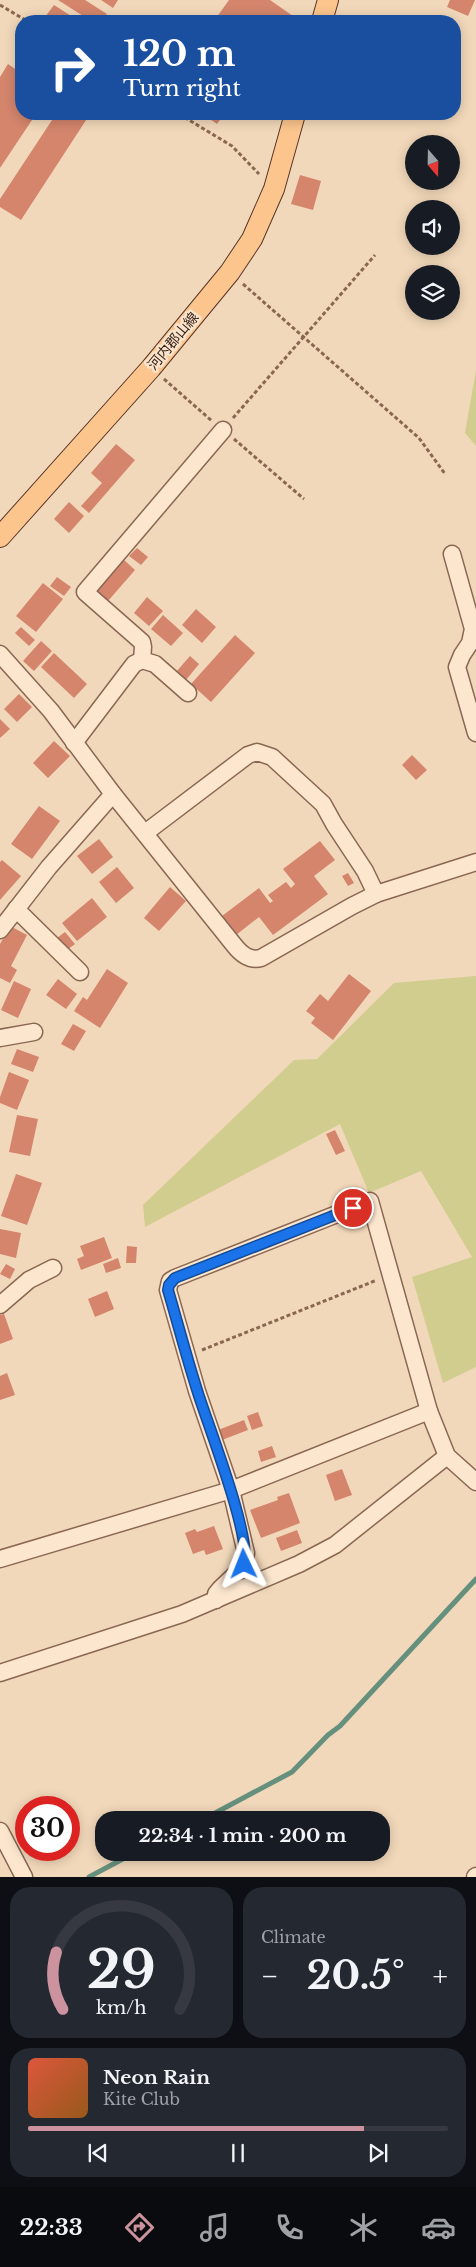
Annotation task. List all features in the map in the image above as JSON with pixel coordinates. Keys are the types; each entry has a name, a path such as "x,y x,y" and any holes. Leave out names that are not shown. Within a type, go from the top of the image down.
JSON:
{"main road":[{"path":"324,15 328,0"},
{"name":"河内郡山線","path":"0,537 151,368 230,272 252,239 274,189 293,120"}],"street":[{"path":"142,660 142,642 85,592 223,430"},
{"path":"452,554 473,629 470,644 462,655 458,667 476,733"},
{"path":"0,654 51,712 113,794 234,946 241,954 250,958 261,958 376,894 476,862"},
{"path":"74,743 134,664 142,660 155,664 188,693"},
{"path":"145,834 240,761 253,753 263,753 272,757 323,804 334,824 366,871 376,894"},
{"path":"0,930 50,867 113,794"},
{"path":"16,909 80,972"},
{"path":"0,1038 34,1032"},
{"path":"216,1600 216,1594 240,1570 246,1553 231,1490 168,1290 170,1281 175,1278 370,1201 429,1411 447,1456 476,1482"},
{"path":"0,1305 29,1280 54,1268"},
{"path":"0,1559 231,1490 429,1411"},
{"path":"0,1673 162,1621 299,1564 335,1545 447,1456"},
{"path":"0,1831 24,1877"}],"path":[{"path":"0,5 17,15"},
{"path":"189,120 232,146 274,189"},
{"path":"223,430 375,255"},
{"path":"230,272 419,438 445,474"},
{"path":"188,1356 390,1275"}],"shaded area":[{"path":"476,370 476,446 465,433"},
{"path":"476,976 476,1367 443,1383 412,1277 472,1257 421,1171 369,1193 340,1124 145,1227 143,1205 294,1060 317,1059 394,983"}],"building":[{"path":"58,0 85,0 107,14 82,15"},
{"path":"101,0 118,0 113,8"},
{"path":"229,0 270,0 292,15 218,15"},
{"path":"450,0 475,0 468,16 447,7"},
{"path":"54,5 70,15 46,15"},
{"path":"8,64 15,69 15,120 32,120 0,168 0,77"},
{"path":"52,120 86,120 21,220 0,207 0,199"},
{"path":"211,120 220,120 217,124"},
{"path":"300,175 321,181 313,210 291,204"},
{"path":"116,444 135,460 89,513 81,506 102,483 91,473"},
{"path":"69,502 84,516 69,533 54,519"},
{"path":"137,548 148,557 141,565 129,556"},
{"path":"124,560 135,570 108,601 94,590 113,568 116,570"},
{"path":"57,577 71,587 64,596 50,586"},
{"path":"43,583 63,599 36,632 16,616"},
{"path":"147,597 163,611 149,626 134,613"},
{"path":"196,609 216,627 202,643 182,625"},
{"path":"163,615 183,633 171,646 151,629"},
{"path":"21,627 35,640 29,646 15,633"},
{"path":"235,635 255,653 211,702 191,684"},
{"path":"41,641 52,651 34,671 23,661"},
{"path":"54,653 87,684 74,698 41,667"},
{"path":"190,656 199,664 186,680 176,672"},
{"path":"19,694 32,707 17,722 4,709"},
{"path":"0,719 10,729 0,738"},
{"path":"54,741 70,756 48,778 33,763"},
{"path":"412,755 427,770 416,780 402,765"},
{"path":"39,806 60,821 32,859 11,844"},
{"path":"99,839 113,857 92,874 77,856"},
{"path":"320,841 335,860 314,876 328,894 273,935 259,917 236,935 222,916 259,888 270,903 273,901 268,895 286,882 291,888 295,884 283,869"},
{"path":"2,860 21,876 0,900 0,862"},
{"path":"117,867 134,888 116,903 99,882"},
{"path":"348,873 354,883 348,886 342,876"},
{"path":"170,887 186,901 159,931 144,918"},
{"path":"92,898 107,917 77,941 62,923"},
{"path":"10,926 27,935 11,966 17,970 10,983 0,978 0,944"},
{"path":"65,932 75,944 67,950 57,938"},
{"path":"107,969 128,983 100,1028 74,1011 83,997 87,1000"},
{"path":"349,974 371,991 333,1040 311,1023 315,1018 306,1011 320,994 328,1001"},
{"path":"58,979 77,994 66,1009 46,995"},
{"path":"14,981 31,989 18,1018 1,1010"},
{"path":"73,1024 86,1031 74,1051 61,1044"},
{"path":"17,1049 39,1057 33,1072 11,1064"},
{"path":"9,1072 29,1080 17,1110 0,1103 0,1097"},
{"path":"17,1115 38,1119 30,1156 9,1152"},
{"path":"335,1130 345,1151 336,1155 326,1134"},
{"path":"16,1174 42,1183 27,1225 1,1216"},
{"path":"0,1229 21,1233 16,1258 0,1254"},
{"path":"104,1237 112,1258 81,1270 77,1259 84,1256 80,1246"},
{"path":"127,1246 137,1247 136,1263 126,1263"},
{"path":"118,1258 121,1268 106,1273 103,1264"},
{"path":"6,1264 15,1269 10,1279 0,1274"},
{"path":"107,1291 114,1309 95,1317 88,1299"},
{"path":"4,1314 13,1339 0,1344 0,1315"},
{"path":"7,1373 15,1395 0,1400 0,1376"},
{"path":"258,1412 263,1426 252,1430 247,1416"},
{"path":"244,1420 248,1430 222,1440 218,1430"},
{"path":"272,1446 276,1457 261,1462 258,1451"},
{"path":"342,1469 352,1495 335,1501 326,1475"},
{"path":"289,1493 300,1523 261,1538 250,1510 278,1500 277,1497"},
{"path":"214,1526 223,1549 206,1555 204,1550 193,1554 185,1533 195,1529 197,1532"},
{"path":"297,1530 302,1543 281,1551 276,1538"}],"waterway":[{"path":"219,1811 292,1772 328,1735 340,1726 476,1579"},
{"path":"89,1877 119,1861"}],"route":[{"path":"244,1564 246,1553 231,1490 197,1392 168,1290 170,1281 353,1208"}]}
